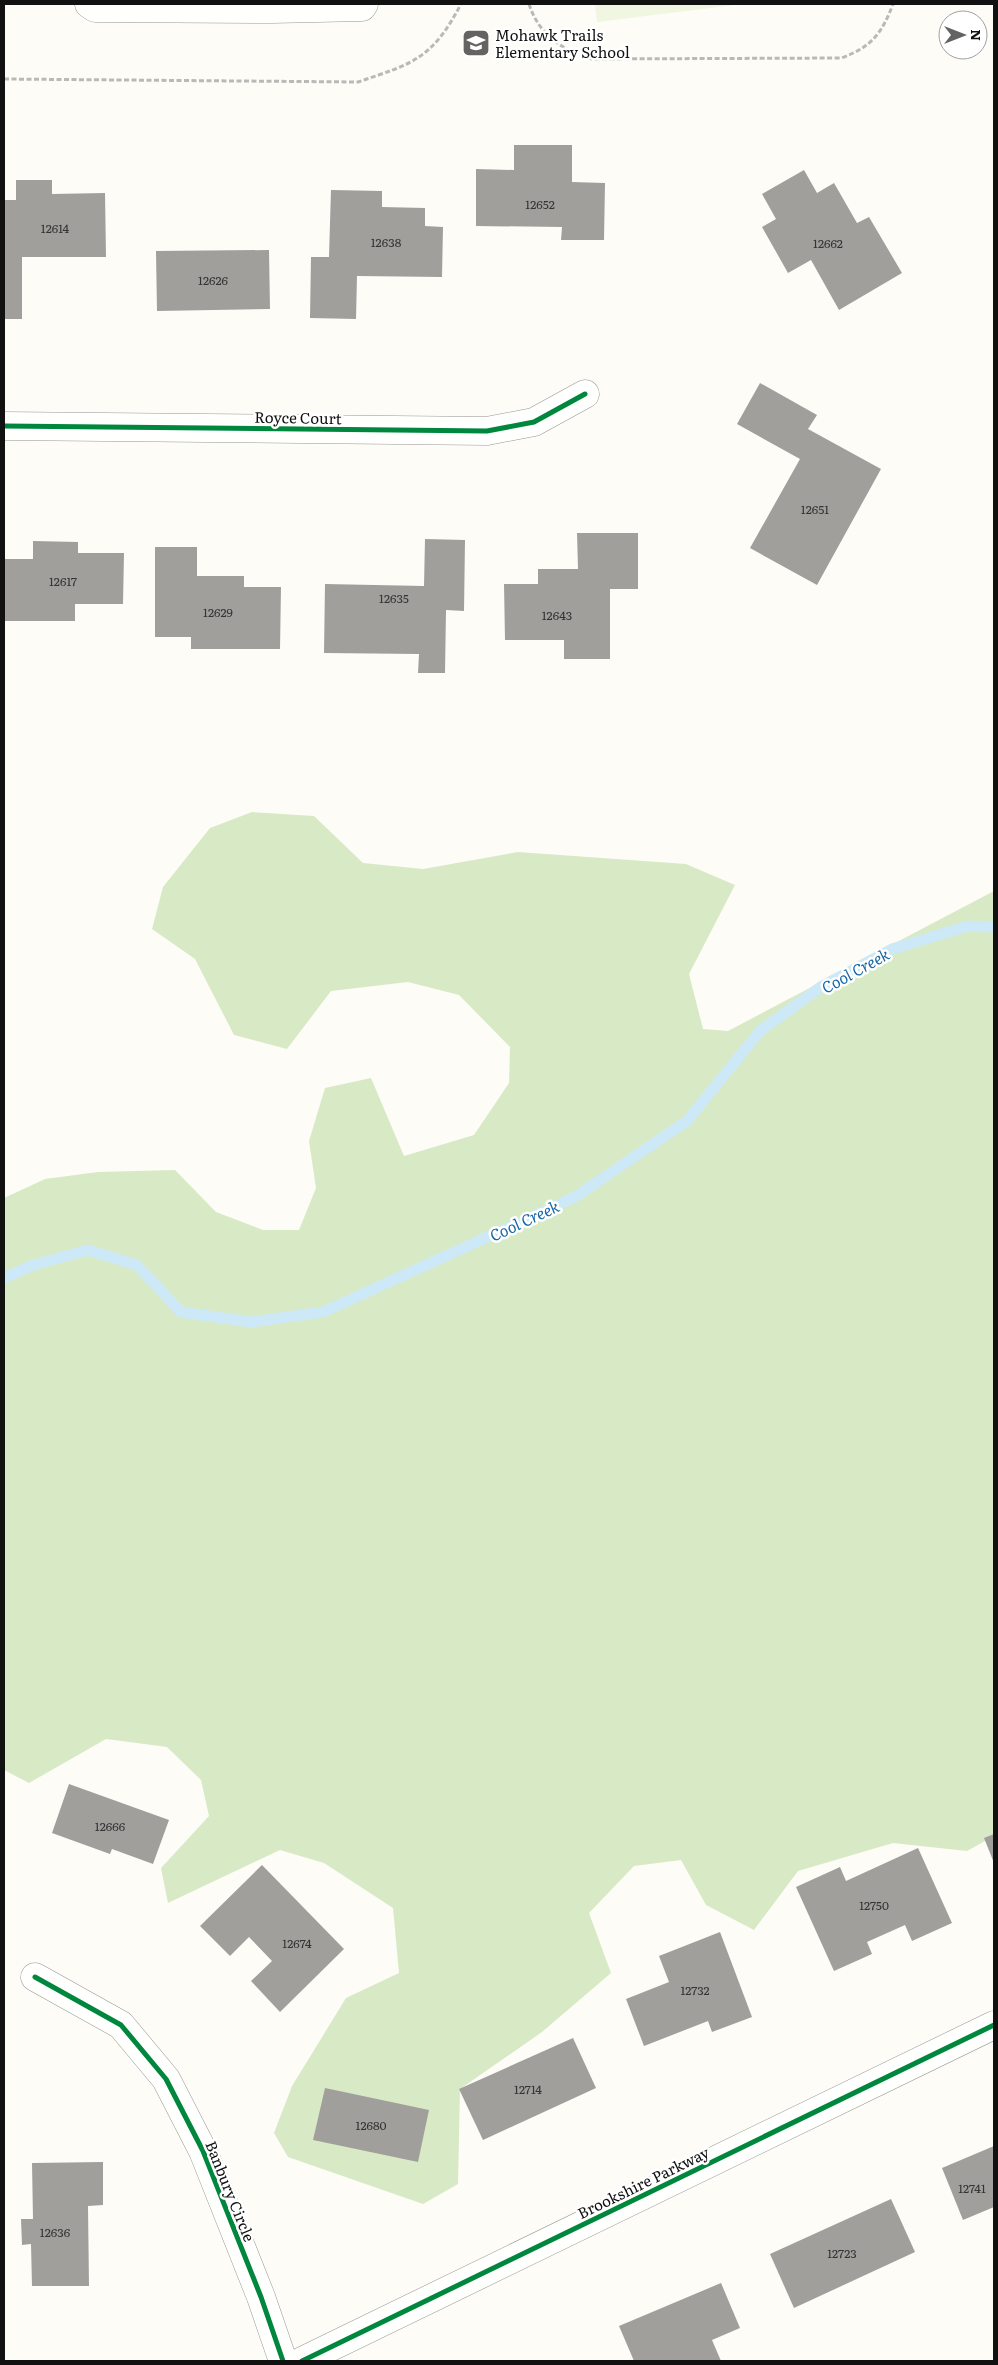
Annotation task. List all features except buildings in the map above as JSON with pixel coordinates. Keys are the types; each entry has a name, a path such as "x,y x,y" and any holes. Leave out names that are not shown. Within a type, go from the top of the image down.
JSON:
{"street":[{"path":"89,4 95,8 262,9 362,7 364,4"},
{"name":"Royce Court","path":"4,426 488,431 534,422 585,394"},
{"name":"Banbury Circle","path":"35,1977 121,2025 166,2079 203,2150 261,2298 283,2361"},
{"name":"Brookshire Parkway","path":"302,2361 994,2025"}],"path":[{"path":"4,78 358,82 411,64 430,50 451,23 461,4"},
{"path":"529,4 533,15 547,37 573,53 592,59 602,59 841,58 868,44 884,29 893,4"}],"green space":[{"path":"595,4 743,4 597,22"},
{"path":"252,812 314,816 363,863 423,869 518,852 686,864 735,885 689,974 703,1029 728,1031 994,891 994,1836 967,1851 893,1843 798,1871 754,1930 706,1905 681,1860 634,1866 589,1913 611,1973 542,2032 460,2089 458,2184 423,2204 288,2157 274,2133 292,2086 346,1998 399,1973 393,1908 324,1863 280,1850 168,1903 161,1868 209,1816 201,1780 167,1747 106,1739 29,1783 4,1770 4,1198 45,1179 98,1172 175,1170 216,1212 263,1230 299,1230 316,1188 309,1141 325,1088 371,1078 404,1156 474,1135 509,1083 510,1047 459,995 408,982 331,991 287,1049 234,1035 195,959 152,929 163,887 210,828"}],"waterway":[{"name":"Cool Creek","path":"4,1278 33,1265 88,1250 137,1265 181,1312 251,1322 323,1312 575,1197 687,1121 760,1031 822,986 892,949 968,926 994,927"}],"cycle path":[{"path":"4,426 487,431 534,422 585,394"},
{"path":"35,1977 121,2025 166,2079 203,2151 261,2297 283,2361"},
{"path":"302,2361 994,2025"}],"place":[{"name":"Mohawk Trails Elementary School","path":"476,43"}]}
